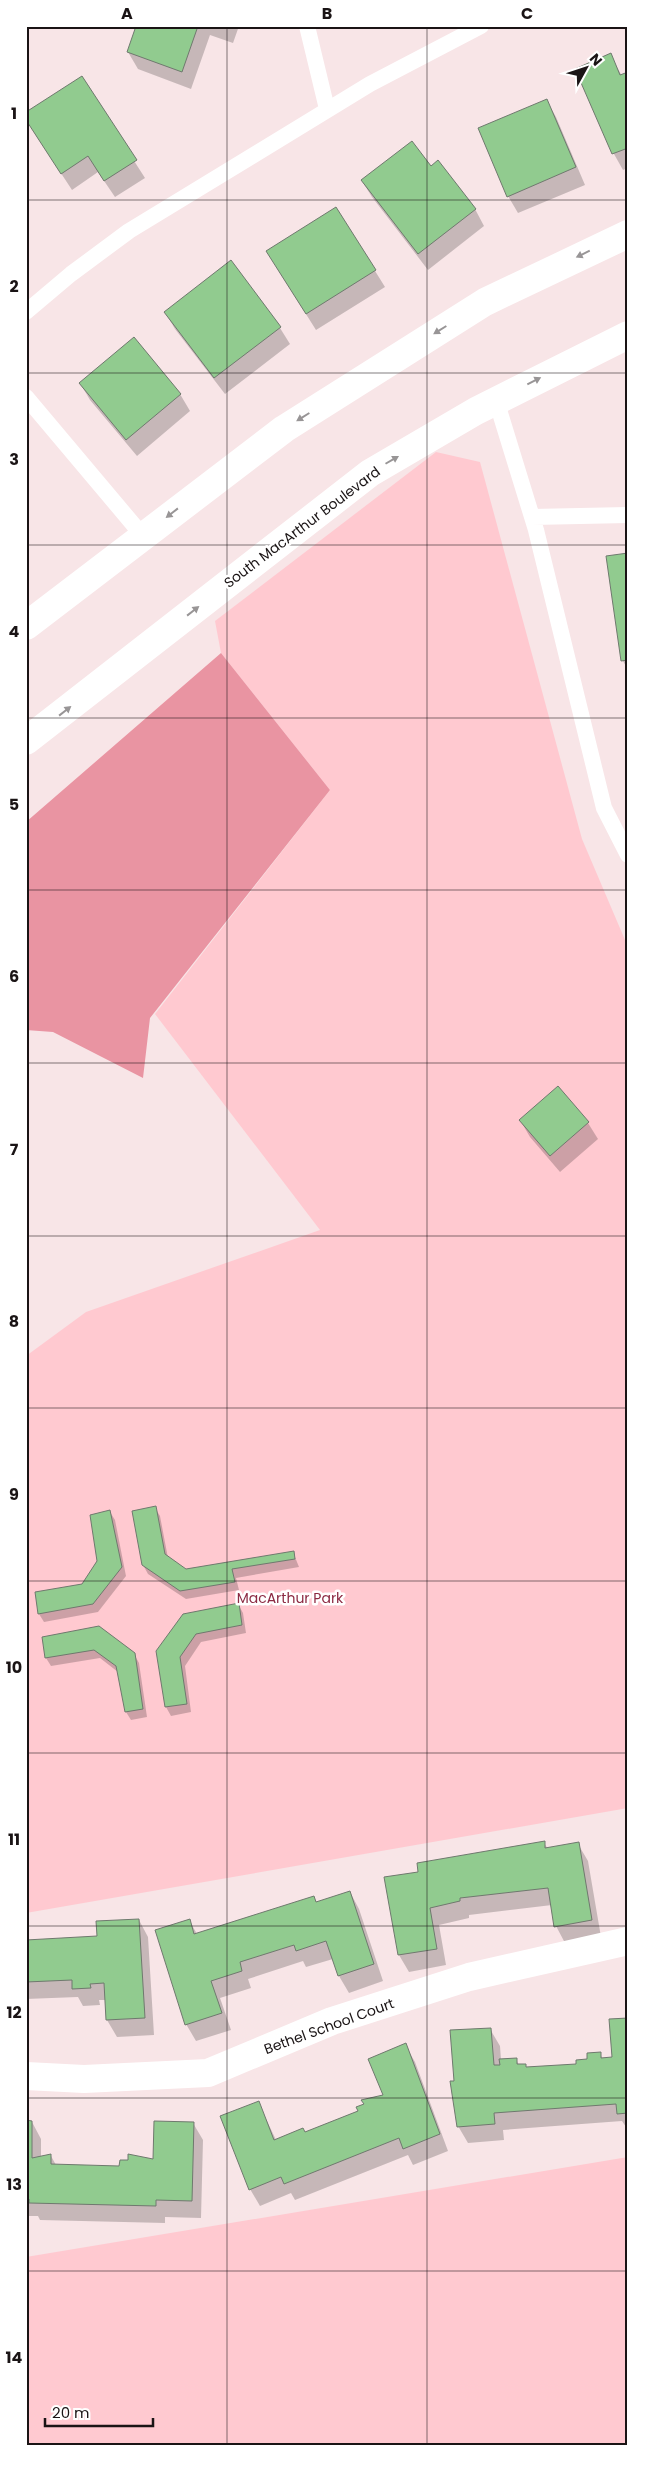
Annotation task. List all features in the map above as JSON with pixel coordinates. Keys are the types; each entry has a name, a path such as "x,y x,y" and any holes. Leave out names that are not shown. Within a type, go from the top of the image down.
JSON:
{"main road":[{"path":"26,626 284,429 485,302 628,234"},
{"name":"South MacArthur Boulevard","path":"26,741 370,473 496,400 628,335"},
{"name":"Bethel School Court","path":"26,2076 84,2079 208,2073 332,2021 469,1977 628,1941"}],"lane":[{"path":"307,26 327,110"},
{"path":"26,312 71,274 129,231 370,84 481,26"},
{"path":"26,397 143,536"},
{"path":"496,400 532,517 604,808 628,855"},
{"path":"532,517 628,515"}],"green space":[{"name":"MacArthur Park","path":"436,452 480,462 582,839 628,947 628,1808 26,1913 26,1356 86,1312 320,1230 155,1014 330,790 221,653 215,621"},
{"path":"628,2157 628,2445 26,2445 26,2257"}],"shaded area":[{"path":"221,653 330,790 150,1018 143,1078 53,1032 26,1030 26,822"}],"building":[{"path":"136,26 198,26 182,72 127,52"},
{"path":"611,53 620,75 628,72 628,148 612,154 575,69"},
{"path":"82,76 137,160 104,181 88,156 61,174 26,120 26,112"},
{"path":"547,99 576,167 507,197 478,128"},
{"path":"412,141 431,166 438,160 476,209 418,254 361,180"},
{"path":"336,207 376,270 306,314 266,251"},
{"path":"231,260 281,327 214,378 164,312"},
{"path":"134,337 181,394 126,440 79,383"},
{"path":"628,553 628,660 621,661 606,556"},
{"path":"558,1086 589,1122 550,1156 519,1120"},
{"path":"156,1506 165,1554 186,1569 294,1551 295,1559 232,1569 235,1582 180,1591 142,1565 132,1511"},
{"path":"110,1510 122,1567 93,1604 38,1614 35,1592 82,1584 97,1561 90,1515"},
{"path":"239,1603 242,1625 196,1634 180,1657 187,1704 165,1707 156,1651 183,1614"},
{"path":"99,1626 135,1653 143,1709 125,1712 116,1666 94,1650 45,1658 42,1637"},
{"path":"545,1841 545,1848 579,1842 592,1920 554,1927 548,1888 460,1898 460,1901 430,1908 437,1949 398,1955 384,1877 418,1872 417,1863"},
{"path":"350,1891 374,1964 338,1976 326,1941 296,1951 294,1945 240,1962 242,1971 211,1981 222,2013 185,2025 155,1930 190,1919 194,1934 314,1896 316,1902"},
{"path":"139,1919 145,2018 106,2020 104,1983 90,1984 91,1988 72,1989 72,1980 26,1982 26,1940 97,1936 96,1921"},
{"path":"628,2018 628,2113 617,2114 616,2104 494,2113 495,2124 457,2127 450,2081 454,2081 450,2030 491,2028 494,2065 500,2065 499,2059 517,2058 517,2064 526,2064 526,2067 576,2064 576,2060 587,2059 587,2053 601,2052 601,2058 612,2057 609,2019"},
{"path":"406,2043 440,2134 403,2149 399,2138 284,2184 281,2177 249,2190 220,2116 259,2101 274,2140 303,2128 305,2132 358,2111 356,2107 364,2104 361,2100 383,2095 368,2059"},
{"path":"26,2120 32,2121 32,2158 51,2154 51,2164 119,2166 120,2160 128,2160 128,2154 153,2159 154,2121 194,2122 192,2201 156,2200 156,2206 29,2203 29,2199 26,2199"}]}
